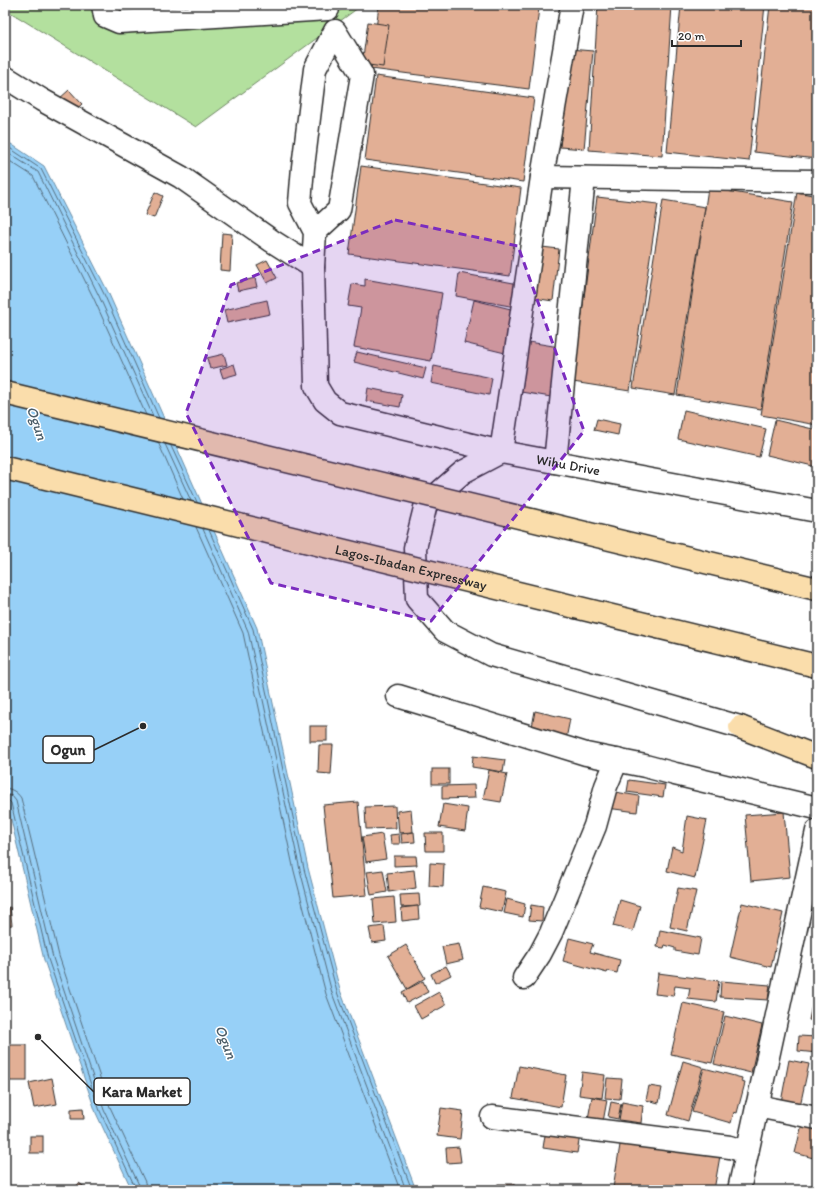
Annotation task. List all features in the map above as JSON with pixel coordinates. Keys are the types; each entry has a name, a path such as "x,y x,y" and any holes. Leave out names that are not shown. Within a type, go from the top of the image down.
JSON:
{"main road":[{"path":"5,393 817,589"},
{"name":"Lagos-Ibadan Expressway","path":"5,468 817,666"},
{"path":"740,728 817,757"}],"street":[{"path":"103,5 105,16 119,22 327,7 335,31 362,75 339,210 315,232"},
{"path":"572,5 542,178 501,452 463,472 426,504 415,548 417,599 445,631 491,655 740,728"},
{"path":"5,77 42,100 181,177 272,241 313,267 315,232 300,203 303,167 315,69 335,31"},
{"path":"542,178 817,181"},
{"path":"555,462 584,178"},
{"name":"Wihu Drive","path":"313,267 316,386 325,402 340,413 501,452 817,511"},
{"path":"398,696 586,754 617,760 817,808"},
{"path":"524,978 540,954 551,933 595,826 606,786 617,760"},
{"path":"739,1190 817,831"},
{"path":"757,1106 817,1118"},
{"path":"492,1117 730,1148 747,1152"}],"highlighted area":[{"path":"395,220 518,246 584,431 431,621 271,583 186,413 231,285"}],"green space":[{"path":"5,5 362,5 196,127 5,9"}],"water":[{"path":"5,140 44,166 108,292 257,628 308,868 340,990 416,1190 132,1190 96,1113 44,960 5,794"}],"building":[{"path":"379,5 516,5 539,8 529,89 371,69"},
{"path":"598,5 672,5 662,156 589,150"},
{"path":"681,5 765,5 749,161 667,152"},
{"path":"770,5 817,5 817,159 754,152"},
{"path":"368,22 389,25 383,67 362,64"},
{"path":"569,49 593,51 584,149 560,147"},
{"path":"376,76 534,98 523,182 365,160"},
{"path":"69,90 82,104 72,113 59,99"},
{"path":"361,166 521,188 510,276 349,254"},
{"path":"708,188 793,202 761,409 677,395"},
{"path":"155,192 163,196 154,218 145,215"},
{"path":"797,192 817,196 817,425 761,415"},
{"path":"597,197 658,204 630,391 573,382"},
{"path":"663,200 705,207 675,395 633,388"},
{"path":"222,233 232,234 230,271 220,270"},
{"path":"533,246 559,249 553,301 527,297"},
{"path":"267,260 277,278 267,283 257,265"},
{"path":"459,273 519,284 515,307 456,296"},
{"path":"255,278 257,287 238,291 236,283"},
{"path":"365,279 442,293 431,361 354,347 361,308 348,306 352,284 365,286"},
{"path":"267,300 270,314 227,323 224,310"},
{"path":"474,300 515,310 505,353 464,343"},
{"path":"523,341 559,347 551,397 515,391"},
{"path":"357,352 426,368 423,379 354,362"},
{"path":"224,354 227,365 210,369 207,358"},
{"path":"234,364 237,374 223,378 220,369"},
{"path":"434,366 492,378 489,395 431,383"},
{"path":"368,388 402,395 400,407 366,401"},
{"path":"684,410 766,429 759,457 678,439"},
{"path":"597,419 620,424 618,435 594,430"},
{"path":"775,420 817,430 817,467 767,455"},
{"path":"535,711 570,719 566,739 531,732"},
{"path":"310,726 327,726 327,741 310,741"},
{"path":"319,745 333,745 331,774 318,773"},
{"path":"473,756 505,760 503,772 472,767"},
{"path":"432,769 449,769 449,784 432,784"},
{"path":"489,770 507,774 501,802 483,799"},
{"path":"629,780 665,785 663,797 627,792"},
{"path":"474,785 475,798 442,799 442,786"},
{"path":"609,791 639,796 637,812 607,808"},
{"path":"358,802 367,895 333,898 323,805"},
{"path":"443,804 468,808 465,831 439,827"},
{"path":"395,806 396,828 366,829 365,807"},
{"path":"411,809 413,832 399,833 397,811"},
{"path":"784,812 790,877 751,881 745,815"},
{"path":"687,816 707,820 695,878 667,871 672,847 682,851"},
{"path":"414,832 415,842 402,843 401,834"},
{"path":"425,833 443,833 443,851 426,851"},
{"path":"382,834 386,859 366,862 362,837"},
{"path":"399,834 400,844 391,844 390,835"},
{"path":"394,856 416,856 417,865 394,866"},
{"path":"430,863 444,864 443,887 429,886"},
{"path":"383,870 387,892 371,895 367,872"},
{"path":"414,870 416,888 389,892 387,873"},
{"path":"483,887 506,892 502,912 479,907"},
{"path":"678,888 696,891 687,931 670,927"},
{"path":"419,894 420,906 401,907 400,895"},
{"path":"394,897 396,922 375,924 373,899"},
{"path":"507,899 525,904 523,917 504,913"},
{"path":"620,900 640,906 633,931 613,926"},
{"path":"742,903 783,913 771,967 730,957"},
{"path":"531,905 543,907 542,921 529,920"},
{"path":"418,906 419,919 402,921 401,908"},
{"path":"10,907 12,925 5,926 5,908"},
{"path":"384,926 386,941 372,943 369,928"},
{"path":"660,930 701,938 698,955 675,951 675,948 665,945 664,948 657,947"},
{"path":"569,938 593,944 590,952 620,960 617,973 608,971 607,973 563,961"},
{"path":"459,944 463,960 446,964 442,947"},
{"path":"406,945 425,978 407,989 388,956"},
{"path":"446,966 451,975 435,983 431,974"},
{"path":"658,973 719,981 716,1002 688,999 690,988 675,986 673,996 655,994"},
{"path":"423,981 428,992 407,1003 402,992"},
{"path":"721,981 770,985 768,1000 720,997"},
{"path":"817,984 817,1021 809,1020"},
{"path":"439,992 446,1005 421,1019 414,1006"},
{"path":"683,1003 724,1012 712,1063 671,1054"},
{"path":"725,1016 762,1025 751,1073 714,1064"},
{"path":"799,1036 817,1037 817,1053 798,1051"},
{"path":"5,1045 27,1045 27,1081 5,1081"},
{"path":"789,1060 809,1064 800,1106 781,1102"},
{"path":"683,1061 703,1067 688,1121 668,1115"},
{"path":"519,1066 566,1075 561,1107 513,1098"},
{"path":"704,1068 742,1078 741,1082 745,1083 737,1113 734,1112 731,1123 692,1112"},
{"path":"582,1072 605,1075 602,1098 579,1095"},
{"path":"52,1078 57,1104 34,1108 29,1083"},
{"path":"607,1078 622,1079 620,1099 605,1098"},
{"path":"649,1086 662,1088 659,1103 646,1100"},
{"path":"592,1097 607,1100 603,1122 588,1119"},
{"path":"611,1102 621,1104 618,1119 608,1117"},
{"path":"622,1102 643,1106 641,1123 619,1120"},
{"path":"83,1108 84,1119 71,1119 71,1109"},
{"path":"441,1108 463,1111 460,1139 437,1136"},
{"path":"803,1120 817,1123 817,1159 795,1153"},
{"path":"546,1129 580,1135 577,1153 543,1148"},
{"path":"30,1136 43,1136 43,1153 30,1153"},
{"path":"621,1139 720,1156 714,1190 628,1190 613,1188"},
{"path":"459,1147 461,1162 447,1163 446,1148"},
{"path":"79,1183 86,1188 84,1190 74,1190"},
{"path":"498,1184 515,1184 515,1190 498,1190"}],"place":[{"name":"Ogun","path":"143,726"},
{"name":"Kara Market","path":"38,1037"}]}
